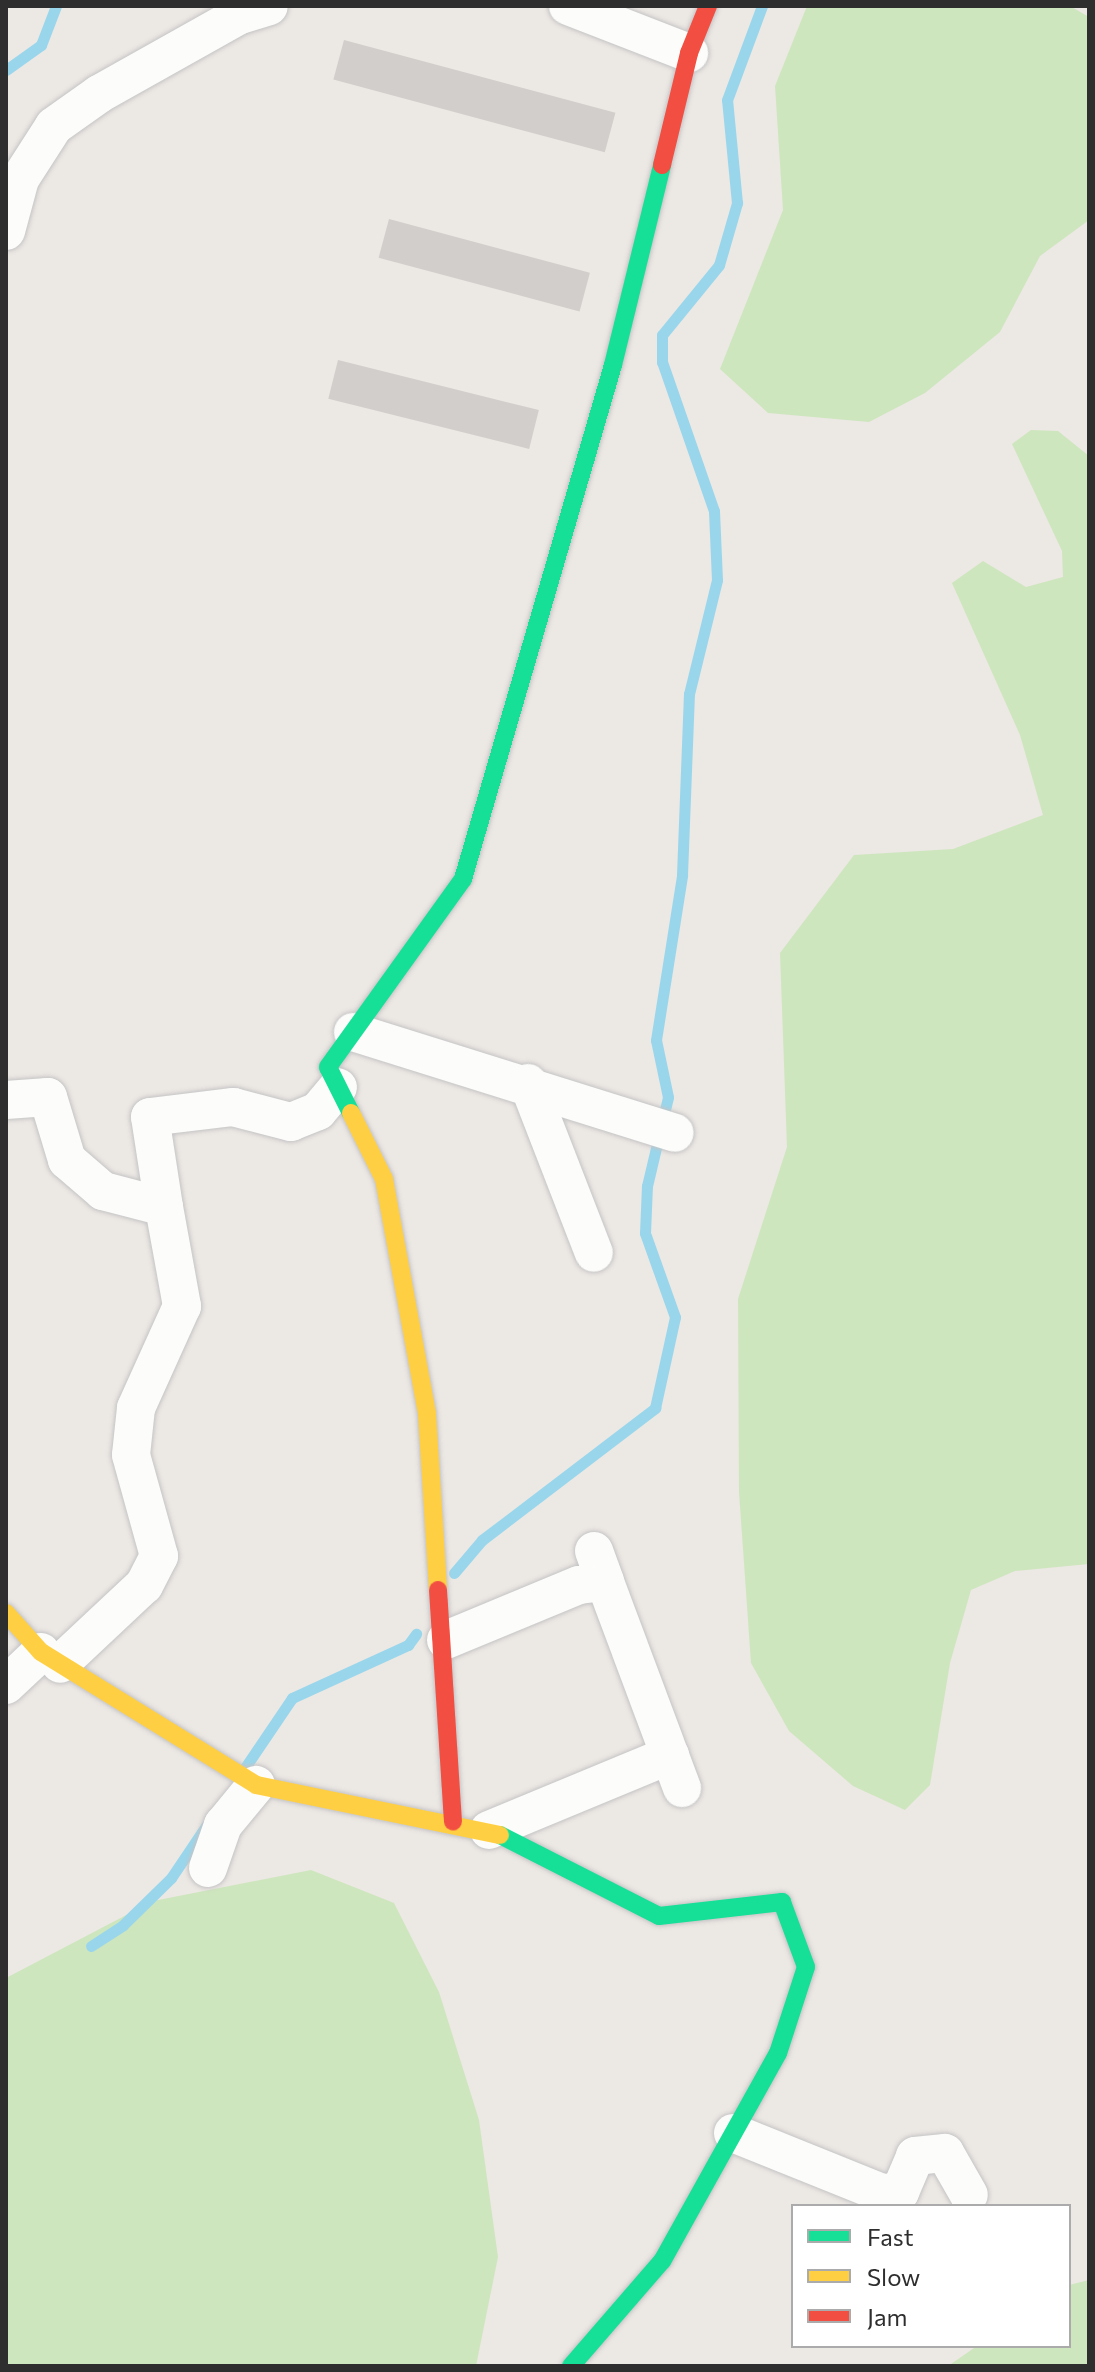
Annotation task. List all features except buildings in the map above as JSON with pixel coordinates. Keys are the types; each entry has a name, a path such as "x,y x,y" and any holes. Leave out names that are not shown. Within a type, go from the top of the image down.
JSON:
{"street":[{"path":"6,231 20,179 54,126 112,87 240,15 269,6"},
{"path":"568,6 689,53"},
{"path":"471,1826 446,1640 427,1414 384,1179 328,1067 463,879 613,365 689,53 708,6"},
{"path":"353,1032 528,1083 661,1127"},
{"path":"528,1083 594,1253"},
{"path":"6,1685 51,1658 144,1585 159,1556 131,1455 136,1408 182,1306 150,1117 233,1107 291,1122 318,1111 338,1087"},
{"path":"8,1106 48,1097 67,1160 103,1191 164,1207"},
{"path":"446,1640 579,1585 600,1566 676,1772 471,1826"},
{"path":"6,1613 51,1658 245,1780 471,1826 659,1916 782,1902 806,1967 778,2053 662,2261 571,2366"},
{"path":"208,1868 223,1825 245,1780"},
{"path":"733,2133 882,2193 900,2192 915,2156 945,2153 969,2195"}],"green space":[{"path":"807,6 1070,6 1089,17 1089,220 1040,256 1000,332 925,393 869,422 768,413 720,369 783,210 775,86"},
{"path":"1031,430 1058,431 1089,456 1089,1564 1015,1571 971,1590 950,1663 930,1785 905,1810 853,1786 789,1731 751,1663 739,1492 738,1299 787,1147 780,953 854,855 953,849 1043,815 1020,735 952,583 983,561 1026,587 1063,577 1062,551 1012,444"},
{"path":"311,1870 394,1903 439,1992 479,2120 498,2257 476,2366 6,2366 6,1978 153,1901"},
{"path":"1089,2280 1089,2366 948,2366 974,2348 1071,2348 1071,2284"}],"waterway":[{"path":"6,70 41,45 56,6"},
{"path":"454,1573 482,1540 655,1408 675,1317 645,1233 647,1186 668,1097 656,1040 682,875 689,694 717,580 714,511 662,362 662,335 719,265 737,203 727,100 762,6"},
{"path":"244,1769 292,1698 408,1645 416,1634"},
{"path":"91,1946 123,1925 171,1878 206,1826"}],"traffic: fast":[{"path":"351,1113 328,1067 463,879 613,365 662,165"},
{"path":"500,1835 659,1916 782,1902 806,1967 778,2053 662,2261 571,2366"}],"traffic: slow":[{"path":"351,1113 384,1179 427,1414 438,1590"},
{"path":"6,1613 41,1652 256,1785 500,1835"}],"traffic: jam":[{"path":"662,165 689,53 708,6"},
{"path":"438,1590 453,1822"}]}
